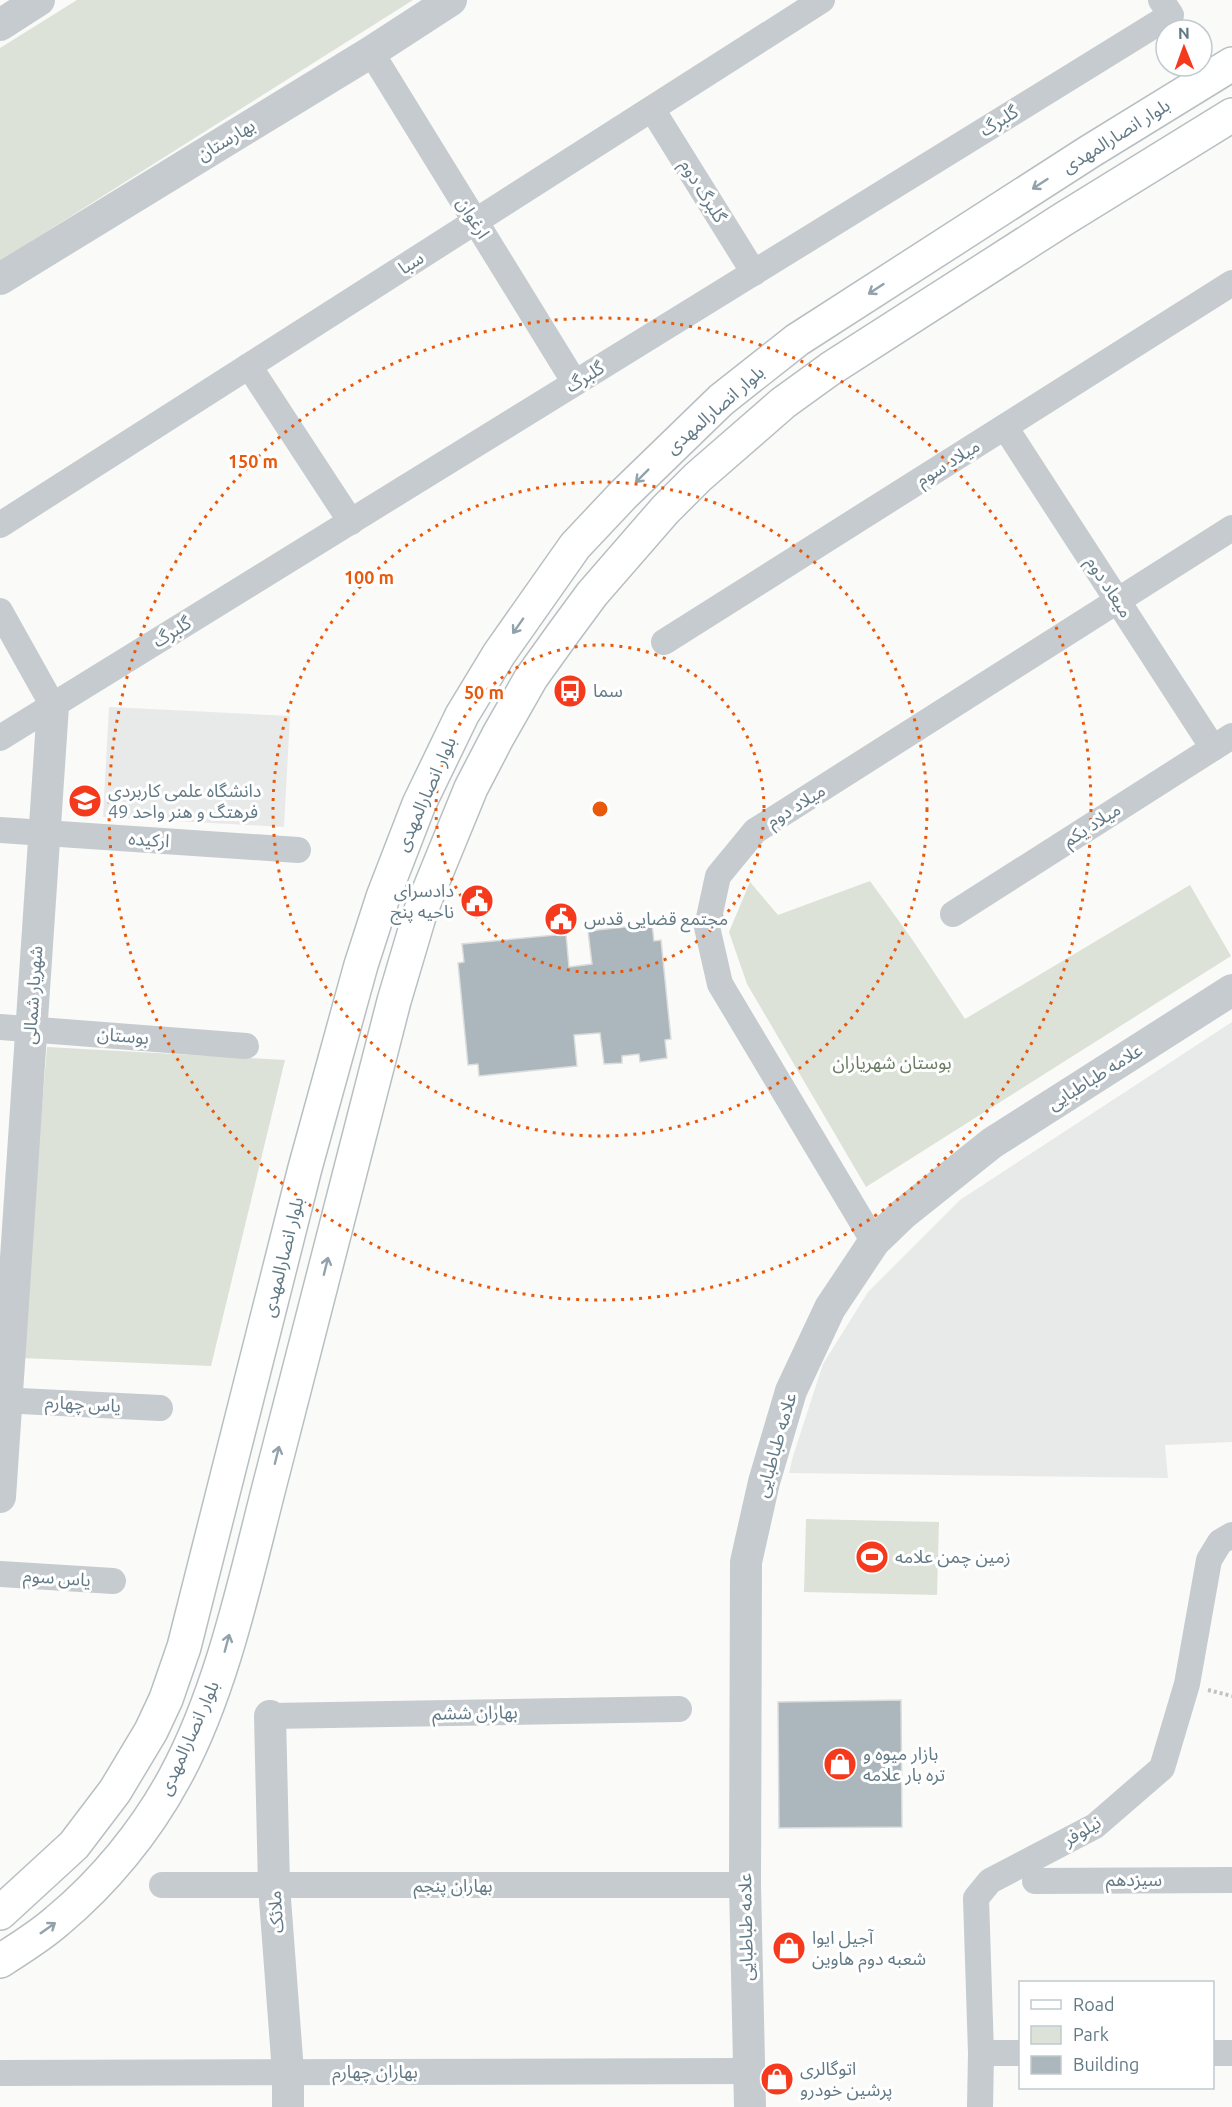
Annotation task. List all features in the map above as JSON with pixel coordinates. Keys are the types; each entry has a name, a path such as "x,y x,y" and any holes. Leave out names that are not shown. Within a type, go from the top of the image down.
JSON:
{"main road":[{"name":"بلوار انصارالمهدی","path":"0,1913 74,1845 115,1791 151,1731 166,1699 184,1647 327,1088 383,897 419,804 462,715 499,654 575,546 623,495 720,400 797,340 1089,152 1232,64"},
{"name":"بلوار انصارالمهدی","path":"0,1961 57,1922 122,1855 150,1818 176,1776 203,1716 221,1665 247,1571 394,1001 421,910 471,788 531,678 592,594 665,510 698,477 783,403 830,369 1042,233 1232,115"}],"street":[{"path":"0,25 39,0"},
{"name":"بهارستان","path":"0,279 451,0"},
{"name":"سبا","path":"0,525 822,0"},
{"name":"گلبرگ","path":"0,738 754,273 1166,8"},
{"name":"ارغوان","path":"370,52 575,383"},
{"name":"گلبرگ دوم","path":"652,109 754,273"},
{"name":"میلاد سوم","path":"664,642 1232,283"},
{"path":"249,366 351,522"},
{"name":"میعاد دوم","path":"1005,427 1118,601 1222,742"},
{"name":"میلاد دوم","path":"874,1242 720,984 707,927 718,876 755,831 1232,528"},
{"path":"0,611 53,706"},
{"name":"شهریار شمالی","path":"0,1497 8,1269 31,1029 53,706"},
{"name":"میلاد یکم","path":"953,914 1222,742"},
{"name":"ارکیده","path":"0,830 298,850"},
{"name":"علامه طباطبایی","path":"750,2107 745,1885 746,1562 764,1482 791,1391 830,1308 874,1242 903,1214 992,1143 1232,990"},
{"name":"بوستان","path":"0,1027 246,1046"},
{"name":"یاس چهارم","path":"3,1400 160,1408"},
{"name":"نیلوفر","path":"980,2107 981,2053 976,1899 990,1881 1095,1826 1162,1768 1187,1684 1209,1560 1226,1539"},
{"name":"یاس سوم","path":"0,1574 113,1581"},
{"name":"بهاران ششم","path":"270,1716 680,1709"},
{"name":"ملائک","path":"270,1716 274,1886 288,2072 288,2107"},
{"name":"سیزدهم","path":"1035,1881 1232,1880"},
{"name":"بهاران پنجم","path":"162,1886 745,1885"},
{"path":"1214,2053 1232,2052"},
{"path":"981,2053 1019,2053"},
{"name":"بهاران چهارم","path":"0,2073 750,2071"}],"shaded area":[{"path":"109,707 290,716 284,827 103,817"},
{"path":"1232,1022 1232,1442 1165,1445 1168,1478 789,1473 823,1364 868,1292 960,1200"}],"green space":[{"path":"77,0 413,0 0,261 0,48"},
{"name":"بوستان شهریاران","path":"870,881 965,1019 1190,885 1231,956 866,1187 747,984 729,932 750,882 778,915"},
{"path":"47,1047 285,1060 211,1366 21,1358"},
{"name":"زمین چمن علامه","path":"806,1519 939,1522 937,1595 804,1592"}],"building":[{"path":"652,924 654,941 661,940 671,1039 665,1040 667,1058 640,1062 639,1054 622,1056 622,1063 604,1064 600,1033 574,1035 577,1066 479,1076 478,1064 468,1065 458,963 464,962 462,944 566,934 569,967 592,964 588,931"},
{"name":"بازار میوه و تره بار علامه","path":"901,1700 902,1827 779,1828 778,1702"}],"place":[{"name":"سما","path":"570,691"},
{"name":"دانشگاه علمی کاربردی فرهتگ و هنر واحد 49","path":"85,801"},
{"name":"دادسرای ناحیه پنج","path":"477,901"},
{"name":"مجتمع قضایی قدس","path":"561,919"},
{"name":"زمین چمن علامه","path":"872,1557"},
{"name":"بازار میوه و تره بار علامه","path":"840,1764"},
{"name":"آجیل ایوا شعبه دوم هاوین","path":"789,1948"},
{"name":"اتوگالری پرشین خودرو","path":"777,2079"}]}
